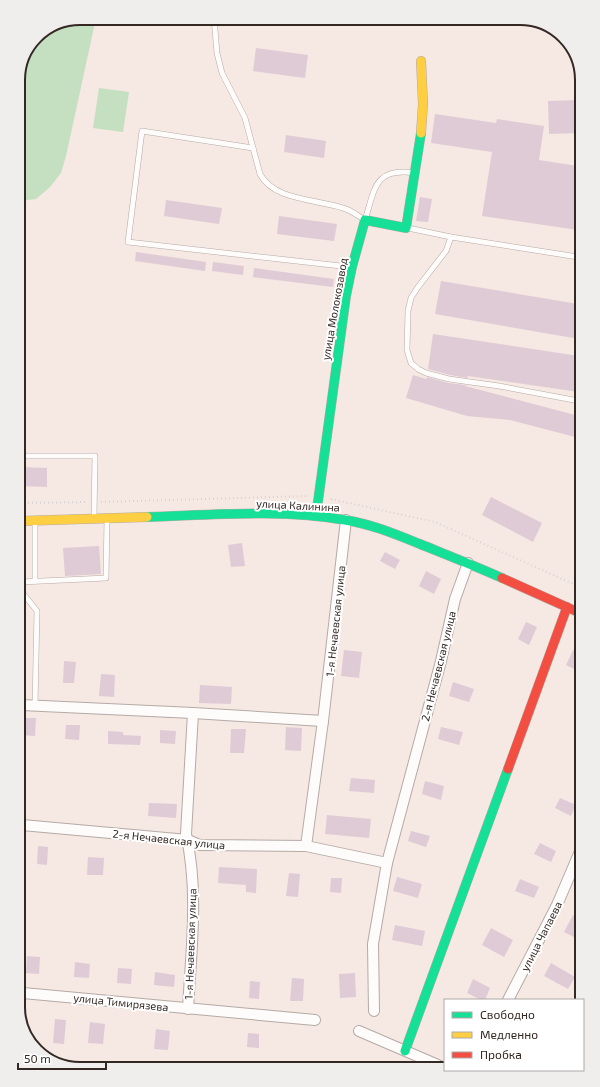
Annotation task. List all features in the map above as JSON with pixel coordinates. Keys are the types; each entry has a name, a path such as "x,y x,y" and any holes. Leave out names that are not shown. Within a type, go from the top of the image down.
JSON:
{"street":[{"path":"365,220 406,228 421,138 423,104 421,61"},
{"name":"улица Молокозавод","path":"316,516 341,325 352,267 365,220"},
{"name":"улица Калинина","path":"25,521 264,514 316,516 346,520 380,528 468,563 575,611"},
{"name":"1-я Нечаевская улица","path":"306,846 324,721 346,520"},
{"name":"2-я Нечаевская улица","path":"374,1011 374,944 387,863 441,661 455,599 468,563"},
{"path":"405,1051 567,607"},
{"path":"25,705 324,721"},
{"name":"1-я Нечаевская улица","path":"188,1009 193,929 193,894 190,848 186,834 193,713"},
{"name":"2-я Нечаевская улица","path":"25,825 188,840 200,845 306,846 387,863"},
{"name":"улица Чапаева","path":"509,999 557,905 575,863"},
{"name":"улица Тимирязева","path":"25,993 315,1020"},
{"path":"359,1031 431,1062"}],"lane":[{"path":"215,25 217,53 222,73 245,118 260,174 264,182 269,186 287,195 345,208 365,220 376,184 381,178 396,172 404,171 416,173"},
{"path":"254,148 142,131 128,242 352,267"},
{"path":"406,228 451,237 575,257"},
{"path":"451,237 446,251 418,287 412,298 408,311 407,350 411,363 426,373 449,379 498,386 575,400"},
{"path":"25,456 95,456 94,518"},
{"path":"25,582 106,578 107,518"},
{"path":"35,520 35,581"},
{"path":"25,596 37,611 35,706"}],"green space":[{"path":"73,25 94,25 61,173 50,187 36,199 25,200 25,76 27,66 36,47 52,32"},
{"path":"99,88 129,92 123,132 93,128"}],"building":[{"path":"256,48 308,55 305,78 253,71"},
{"path":"575,100 575,133 549,134 548,101"},
{"path":"435,114 496,123 497,119 544,126 539,160 575,166 575,230 482,216 492,152 431,143"},
{"path":"286,135 326,141 324,158 284,152"},
{"path":"420,197 432,199 428,222 416,221"},
{"path":"166,200 222,208 219,224 164,216"},
{"path":"279,216 337,224 334,241 277,234"},
{"path":"136,252 206,262 205,271 135,261"},
{"path":"213,262 244,266 243,275 212,271"},
{"path":"254,268 334,279 333,287 253,277"},
{"path":"441,281 575,303 575,338 435,314"},
{"path":"433,334 575,355 575,391 468,376 467,378 428,369"},
{"path":"413,375 426,379 427,377 448,383 466,385 465,386 575,415 575,437 510,420 467,416 406,398"},
{"path":"25,467 47,468 47,487 25,486"},
{"path":"491,497 542,523 533,542 482,515"},
{"path":"242,543 245,566 231,567 228,545"},
{"path":"99,546 101,574 65,576 63,548"},
{"path":"385,552 400,560 395,569 380,561"},
{"path":"426,571 441,579 434,594 419,586"},
{"path":"526,622 537,627 529,645 518,639"},
{"path":"575,646 575,670 566,665"},
{"path":"344,650 362,652 359,678 341,676"},
{"path":"64,661 76,662 74,683 63,683"},
{"path":"101,674 115,675 114,697 99,696"},
{"path":"453,682 474,689 469,702 449,696"},
{"path":"200,685 232,687 231,704 199,703"},
{"path":"25,718 36,718 35,736 25,735"},
{"path":"66,725 80,725 79,740 65,739"},
{"path":"286,727 302,728 301,751 285,750"},
{"path":"441,727 463,732 459,745 438,739"},
{"path":"231,729 246,729 244,753 230,753"},
{"path":"160,730 176,731 175,744 160,743"},
{"path":"108,731 123,732 123,735 141,736 140,745 108,744"},
{"path":"351,778 375,780 374,793 349,791"},
{"path":"425,781 444,786 441,800 422,794"},
{"path":"560,798 575,805 571,816 555,808"},
{"path":"149,803 177,804 176,818 148,816"},
{"path":"327,815 371,819 369,838 325,834"},
{"path":"411,831 430,836 426,847 408,841"},
{"path":"540,843 556,851 551,862 534,854"},
{"path":"38,846 48,847 47,865 37,864"},
{"path":"88,857 104,858 103,875 87,875"},
{"path":"219,867 257,869 256,893 246,892 246,885 218,883"},
{"path":"289,873 300,874 298,897 286,896"},
{"path":"397,877 422,884 418,898 393,891"},
{"path":"331,878 342,878 341,893 330,892"},
{"path":"520,879 539,887 534,898 515,891"},
{"path":"573,915 575,916 575,938 564,932"},
{"path":"395,925 425,931 422,946 392,940"},
{"path":"491,928 513,940 504,957 482,945"},
{"path":"27,956 40,957 39,974 26,973"},
{"path":"75,962 90,964 89,978 74,977"},
{"path":"551,963 575,977 568,989 544,976"},
{"path":"118,968 132,969 131,984 117,983"},
{"path":"155,972 175,975 174,987 154,985"},
{"path":"355,973 356,997 340,998 339,974"},
{"path":"292,978 304,979 303,1001 290,1001"},
{"path":"473,979 490,988 485,999 479,999 467,993"},
{"path":"250,981 260,982 259,999 249,998"},
{"path":"55,1019 66,1020 64,1044 53,1043"},
{"path":"90,1022 105,1024 103,1044 88,1043"},
{"path":"156,1029 170,1031 168,1050 154,1049"},
{"path":"248,1033 259,1034 259,1048 247,1047"}],"traffic: fast":[{"path":"316,516 346,296 352,267 365,220 406,228 421,133"},
{"path":"147,517 271,514 345,520 364,524 392,533 502,578"},
{"path":"405,1051 508,769"}],"traffic: slow":[{"path":"421,61 423,104 421,133"},
{"path":"25,521 147,517"}],"traffic: jam":[{"path":"502,578 575,611"},
{"path":"508,769 567,607"}]}
